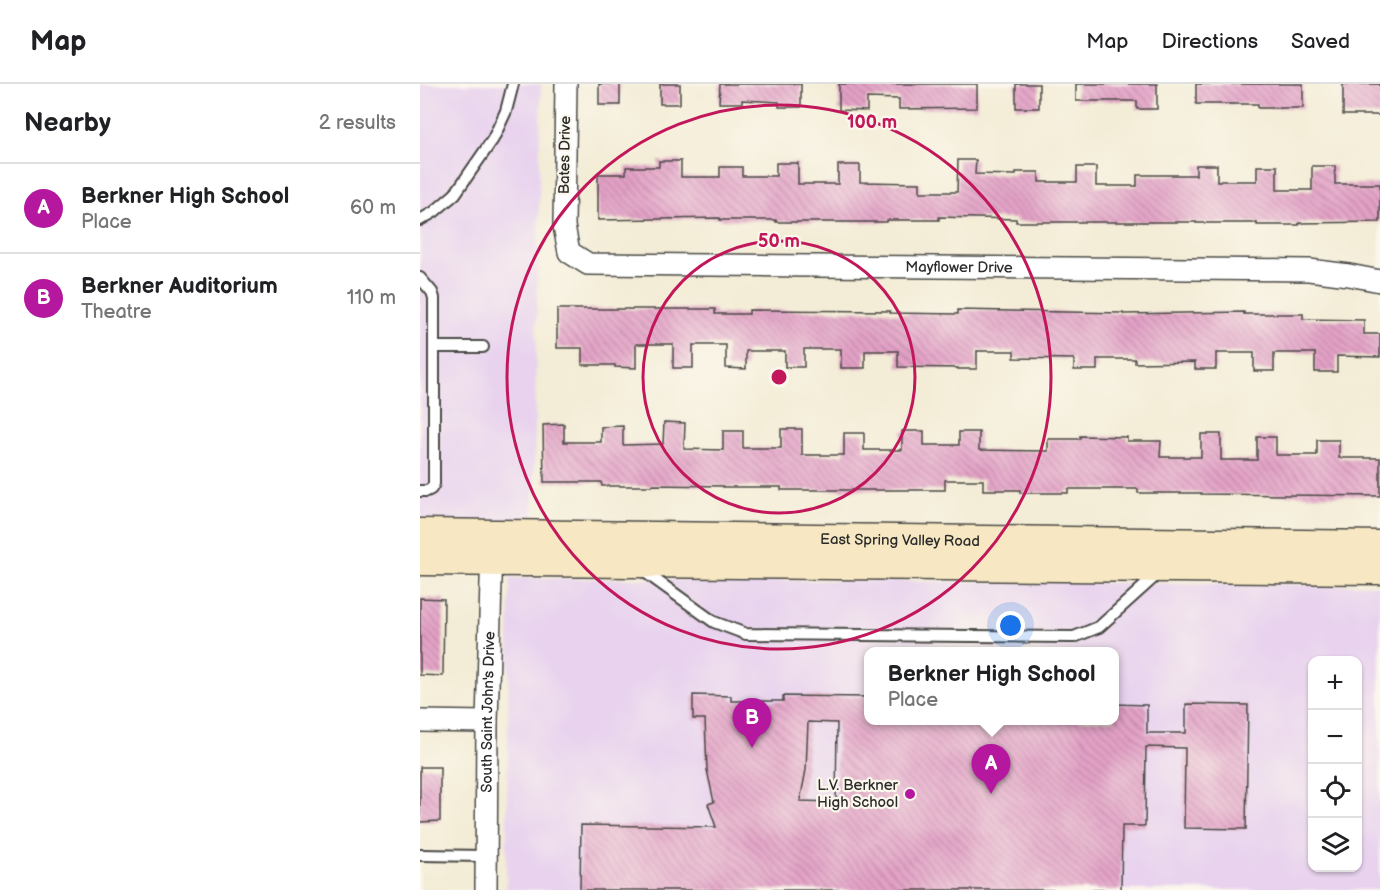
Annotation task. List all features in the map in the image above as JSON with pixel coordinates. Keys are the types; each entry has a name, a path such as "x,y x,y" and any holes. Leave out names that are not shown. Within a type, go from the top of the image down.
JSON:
{"street":[{"name":"Bates Drive","path":"564,226 566,84"},
{"name":"Mayflower Drive","path":"564,226 570,252 588,264 1310,270 1380,281"},
{"name":"East Spring Valley Road","path":"420,534 492,548 632,562 1380,569"},
{"name":"East Spring Valley Road","path":"420,560 492,548 1380,546"},
{"name":"South Saint John's Drive","path":"486,890 487,722 492,548"},
{"path":"420,721 487,722"}],"lane":[{"path":"420,220 434,212 455,194 494,139 506,111 513,84"},
{"path":"420,278 432,292 434,298 434,484 431,489 420,491"},
{"path":"434,347 483,347"},
{"path":"632,562 714,622 746,634 1062,637 1074,637 1099,627 1165,567"},
{"path":"420,855 486,856"}],"shaded area":[{"path":"420,84 541,84 533,526 420,524"},
{"name":"L.V. Berkner High School","path":"510,578 1380,585 1380,890 506,890"}],"building":[{"path":"599,84 620,84 620,105 599,105"},
{"path":"660,84 680,84 680,104 660,104"},
{"path":"720,84 801,84 801,107 779,107 779,102 742,100 742,103 719,103"},
{"path":"839,84 977,84 977,108 899,109 899,99 867,98 867,111 839,110"},
{"path":"1016,84 1039,84 1039,108 1016,108"},
{"path":"1076,84 1157,84 1157,109 1137,109 1137,101 1076,101"},
{"path":"1196,84 1303,84 1303,108 1258,108 1258,104 1196,104"},
{"path":"1343,84 1380,84 1380,115 1343,115"},
{"path":"958,160 976,160 975,174 1016,175 1016,172 1039,172 1039,182 1077,182 1077,167 1096,167 1096,186 1137,186 1137,175 1196,175 1196,165 1217,165 1217,181 1257,181 1257,166 1277,166 1277,190 1312,190 1312,166 1335,166 1335,184 1380,184 1380,222 1257,225 1257,223 1196,222 1016,222 1016,219 939,217 939,220 887,220 887,222 776,222 776,220 720,220 720,218 598,220 598,174 626,174 626,167 659,167 659,161 681,161 681,177 720,177 720,167 742,167 742,176 776,176 776,163 798,163 798,184 838,184 838,165 860,165 860,182 920,183 920,192 957,192"},
{"path":"557,309 715,309 715,314 749,314 749,310 958,314 958,310 1123,314 1244,312 1244,314 1303,314 1303,319 1364,320 1364,334 1380,334 1380,357 1337,356 1337,372 1315,372 1315,353 1274,353 1274,371 1254,371 1254,353 1216,353 1216,369 1195,369 1195,362 1135,363 1135,359 1097,359 1097,370 1074,370 1074,359 1014,358 1014,351 977,351 977,369 958,369 898,367 898,351 865,351 865,368 841,368 841,349 804,349 804,367 785,367 785,351 746,351 746,369 726,368 726,345 693,345 693,368 673,368 673,344 636,344 636,368 615,367 615,365 582,365 582,348 557,348"},
{"path":"664,422 685,423 684,449 723,450 723,431 743,431 743,448 781,448 781,429 802,429 802,455 844,455 844,433 864,433 864,450 902,450 902,431 924,431 924,445 959,445 959,432 979,432 979,450 1048,451 1048,439 1080,439 1080,436 1127,437 1127,441 1161,441 1160,457 1201,457 1201,434 1221,434 1221,460 1257,460 1257,437 1276,437 1276,455 1317,455 1317,440 1339,440 1339,458 1380,458 1380,496 1138,493 1138,489 1068,489 1068,493 1020,493 1020,490 983,490 983,480 945,480 945,490 781,490 781,487 602,486 601,482 544,482 543,425 564,424 564,442 601,442 601,427 623,426 623,445 663,444"},
{"path":"420,598 444,599 443,676 420,675"},
{"path":"693,695 731,696 731,701 783,701 783,696 864,697 864,725 1119,725 1119,704 1147,705 1147,733 1186,733 1186,704 1248,705 1246,829 1184,828 1185,748 1146,747 1145,826 1122,826 1121,890 580,890 581,825 716,827 708,804 714,802 707,770 705,719 693,719","holes":["808,722 837,723 836,802 800,801 806,770"]},
{"path":"420,767 440,767 440,821 420,822"}],"place":[{"name":"Berkner Auditorium","path":"752,748"},
{"name":"L.V. Berkner High School","path":"910,794"},
{"name":"Berkner High School","path":"991,794"}]}
